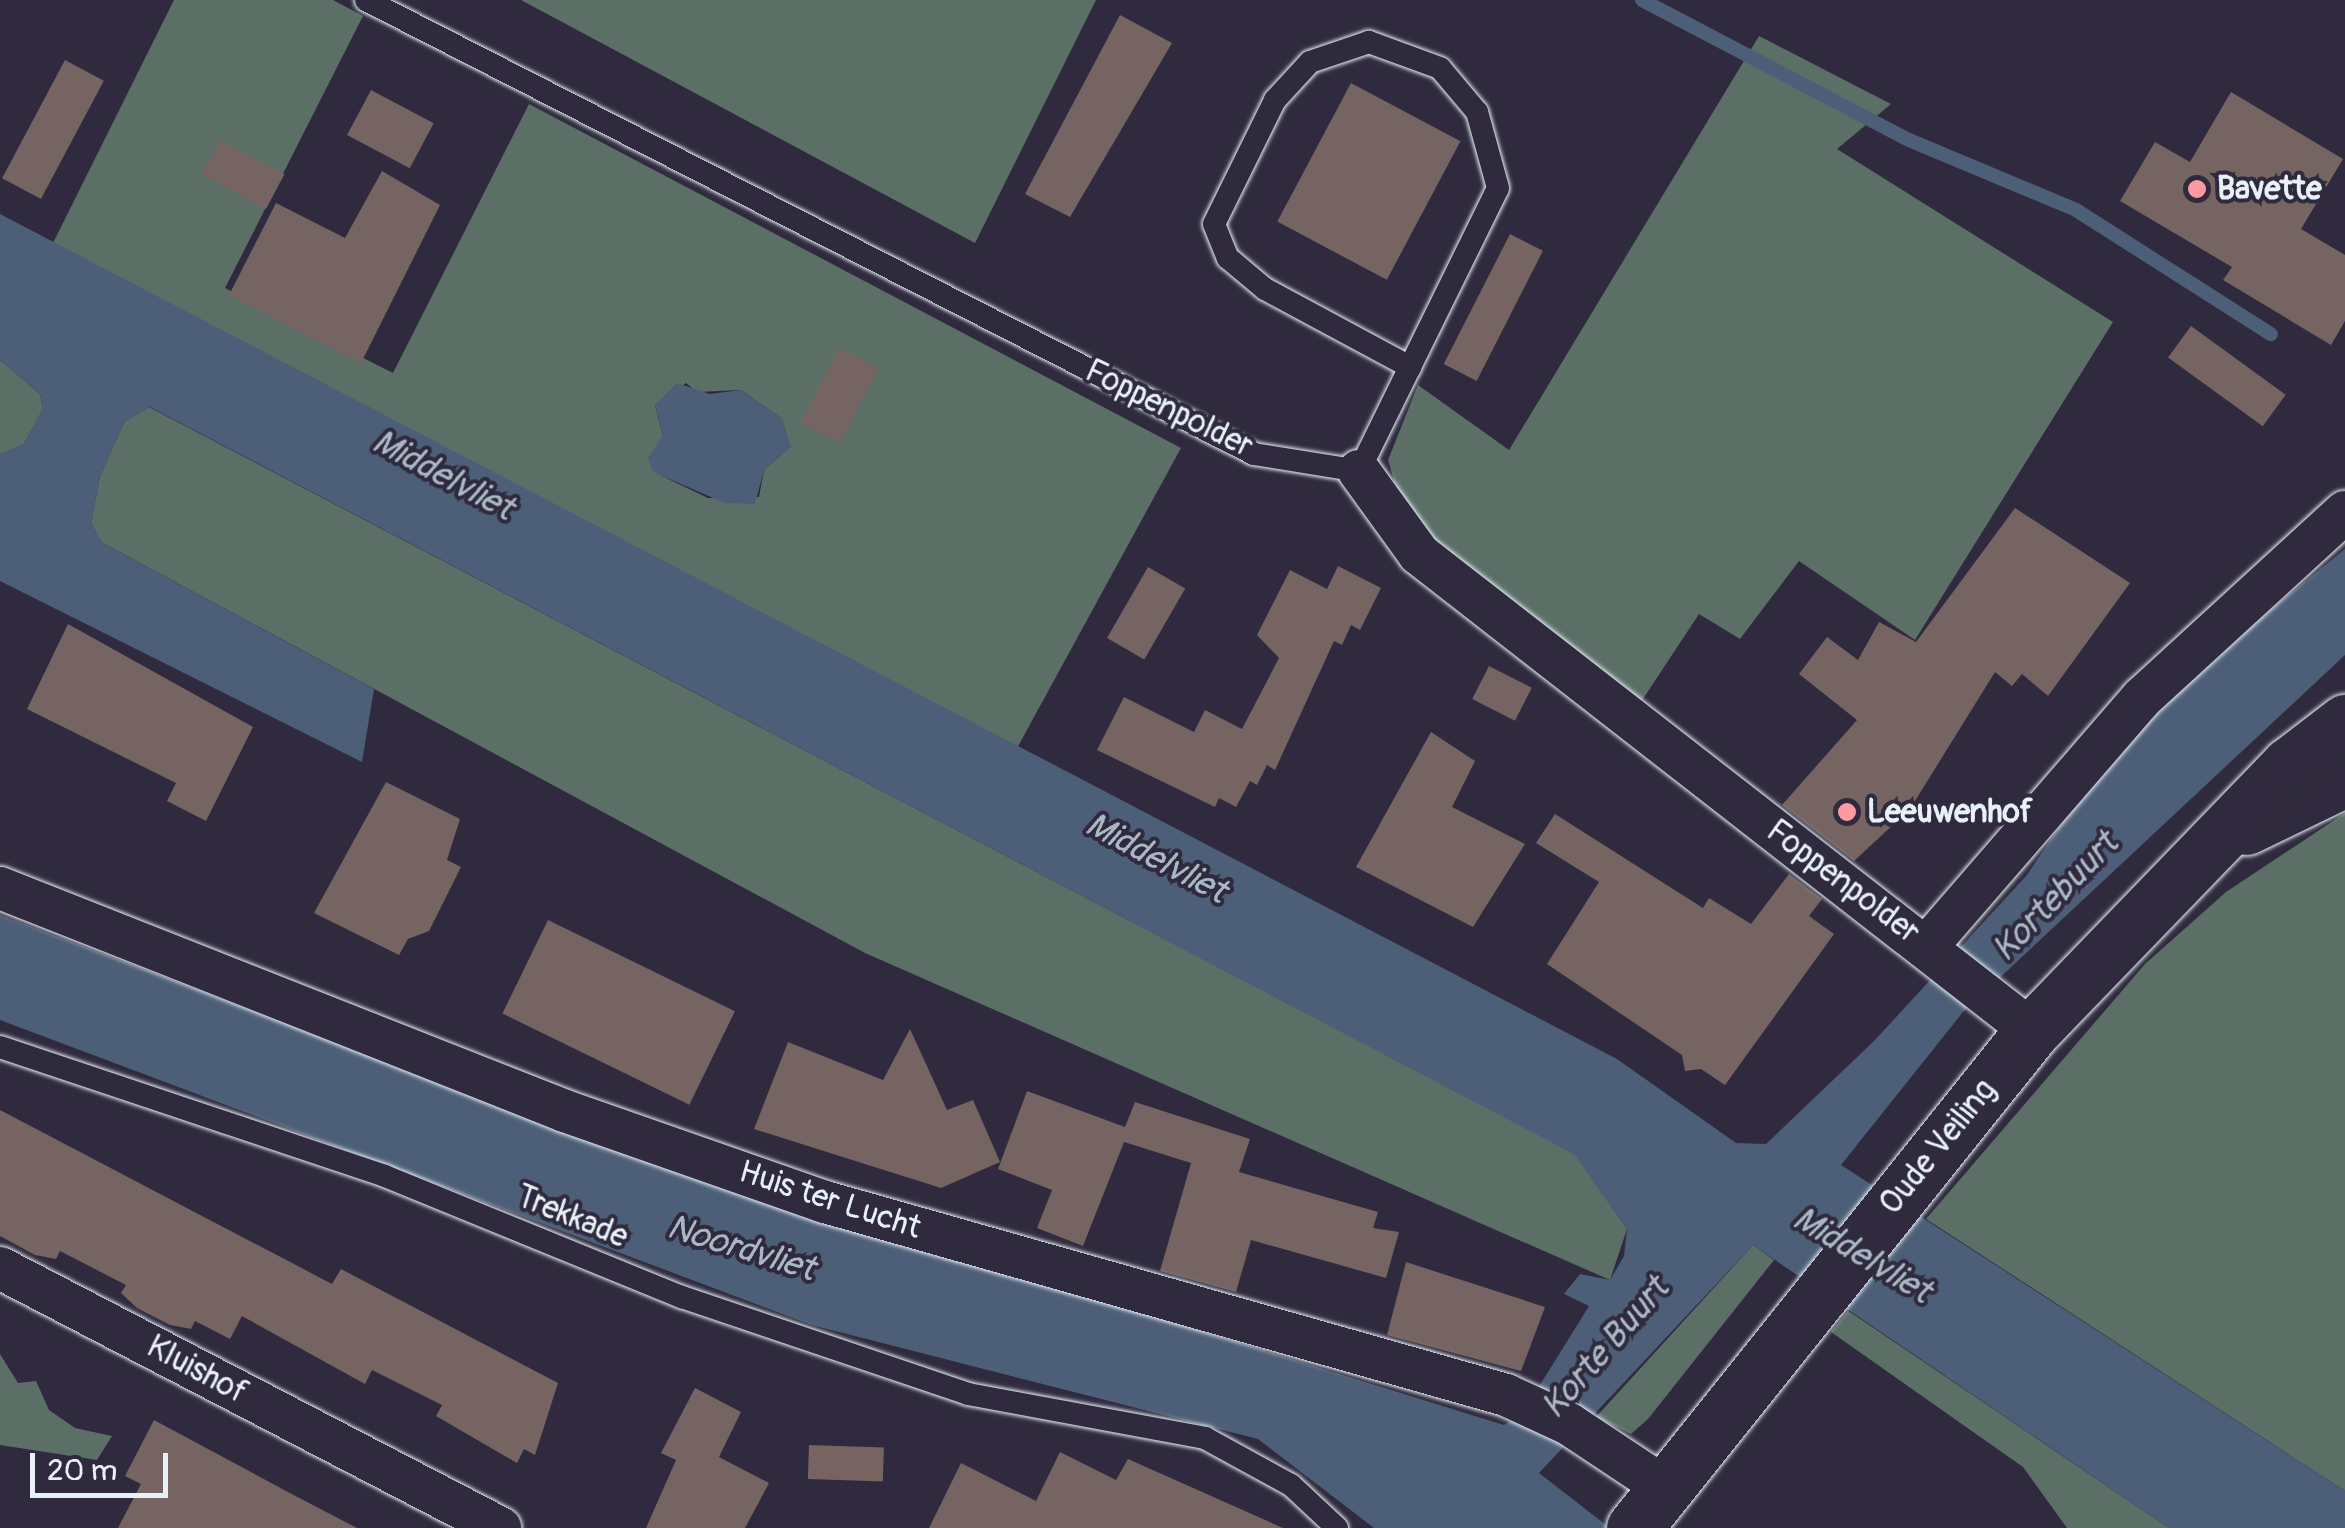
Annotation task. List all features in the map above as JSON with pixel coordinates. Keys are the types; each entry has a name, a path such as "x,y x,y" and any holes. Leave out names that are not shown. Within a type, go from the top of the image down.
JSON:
{"main road":[{"name":"Oude Veiling","path":"1649,1508 2032,1031 2230,835 2289,765 2345,722"},
{"name":"Oude Veiling","path":"2230,835 2345,780"}],"street":[{"name":"Foppenpolder","path":"1359,471 1419,554 1933,950 1987,999 2032,1031"},
{"path":"1933,950 2143,697 2345,512"},
{"name":"Huis ter Lucht","path":"0,888 546,1104 825,1202 1506,1396 1616,1456 1649,1508"},
{"name":"Kluishof","path":"0,1268 500,1528"}],"lane":[{"name":"Foppenpolder","path":"366,0 1254,454 1359,471"},
{"path":"1359,471 1498,188 1478,112 1440,68 1369,42 1310,62 1275,100 1214,224 1228,258 1264,290 1410,367"},
{"name":"Trekkade","path":"0,1047 386,1176 682,1296 968,1394 1205,1438 1291,1486 1337,1528"}],"green space":[{"path":"174,0 333,0 363,16 225,288 393,373 529,104 1181,448 1016,750 53,243","holes":["686,383 697,392 741,390 782,419 790,447 764,470 759,497 708,498 662,476 649,458 663,436 655,405"]},
{"path":"521,0 1096,0 975,243"},
{"path":"1759,36 1891,104 1837,149 2113,322 1915,640 1799,561 1740,639 1699,614 1635,711 1410,534 1388,460 1418,385 1509,450"},
{"path":"0,360 40,394 43,409 24,444 0,455"},
{"path":"149,407 1575,1154 1627,1229 1610,1280 865,953 101,542 91,523 100,476 124,422"},
{"path":"2345,813 2345,1491 1926,1219 2145,964 2226,892"},
{"path":"1753,1245 1774,1260 1648,1419 1631,1434 1596,1417"},
{"path":"1848,1311 2169,1528 2067,1528 2023,1467 1831,1332"},
{"path":"0,1354 18,1383 36,1381 49,1410 75,1428 112,1436 97,1460 0,1445"}],"water":[{"path":"0,214 1617,1059 1736,1143 1766,1144 1874,1041 2027,875 2095,774 2209,660 2345,549 2345,655 1963,1012 1841,1165 2345,1491 2345,1528 2169,1528 1753,1245 1539,1473 1610,1528 1374,1528 1258,1439 812,1325 0,1020 0,915 638,1157 1504,1425 1522,1414 1589,1306 1564,1294 1580,1274 1610,1280 1624,1256 1627,1229 1574,1154 150,407 124,422 100,476 91,523 101,542 374,689 362,762 0,581 0,455 24,444 43,409 40,394 0,360"},
{"path":"677,383 710,394 741,390 782,419 791,447 764,470 755,504 725,503 653,472 648,458 663,435 655,405"}],"building":[{"path":"1120,15 1172,43 1070,217 1025,194"},
{"path":"65,60 104,81 41,199 2,178"},
{"path":"1351,83 1460,141 1387,280 1277,222"},
{"path":"371,90 434,123 410,168 347,135"},
{"path":"2231,92 2343,159 2301,229 2345,255 2345,321 2331,345 2223,280 2232,267 2120,201 2155,142 2190,162"},
{"path":"220,140 284,174 266,209 202,174"},
{"path":"382,171 440,205 361,363 229,295 276,203 345,238"},
{"path":"1510,234 1543,251 1477,381 1444,364"},
{"path":"2191,326 2286,395 2263,426 2168,358"},
{"path":"839,348 878,368 840,443 801,423"},
{"path":"2015,508 2130,583 2048,696 2022,674 2012,686 1995,672 1910,809 1854,861 1782,805 1857,720 1799,674 1827,637 1858,660 1879,622 1916,642"},
{"path":"1338,566 1381,588 1360,630 1351,625 1342,645 1334,641 1275,770 1267,765 1257,785 1250,781 1236,807 1219,798 1215,807 1097,750 1124,697 1194,732 1205,710 1242,729 1279,658 1257,635 1290,570 1327,589"},
{"path":"1148,567 1185,588 1144,660 1107,638"},
{"path":"68,624 253,727 206,821 167,801 176,783 27,709"},
{"path":"1489,666 1532,688 1515,721 1472,699"},
{"path":"1431,732 1475,761 1452,807 1525,844 1473,927 1356,867"},
{"path":"386,782 460,819 447,860 461,867 429,931 408,939 399,955 314,913"},
{"path":"1555,814 1703,908 1709,898 1751,924 1789,874 1822,899 1809,916 1834,934 1725,1085 1701,1069 1685,1071 1682,1055 1547,964 1599,882 1536,843"},
{"path":"548,920 735,1011 689,1105 502,1013"},
{"path":"910,1029 947,1110 973,1100 1000,1162 941,1188 754,1129 788,1042 883,1080"},
{"path":"1027,1091 1125,1127 1135,1102 1250,1139 1239,1172 1378,1212 1373,1228 1399,1232 1386,1278 1251,1240 1236,1292 1160,1271 1191,1163 1124,1142 1083,1246 1037,1228 1052,1190 998,1169"},
{"path":"0,1110 332,1284 341,1269 558,1383 535,1455 524,1449 517,1463 436,1416 442,1405 372,1370 365,1384 242,1316 230,1339 195,1321 191,1329 170,1325 137,1308 121,1293 126,1285 60,1251 56,1259 35,1255 0,1236"},
{"path":"1406,1262 1545,1307 1521,1371 1387,1335"},
{"path":"695,1388 741,1412 719,1457 769,1483 745,1528 646,1528 676,1460 661,1453"},
{"path":"154,1420 357,1528 118,1528 141,1484 125,1476"},
{"path":"809,1445 884,1448 883,1482 808,1479"},
{"path":"1060,1452 1116,1480 1128,1459 1283,1528 929,1528 961,1463 1036,1501"}],"waterway":[{"path":"1642,0 1909,140 2076,210 2271,334"}],"place":[{"name":"Bavette","path":"2197,189"},
{"name":"Leeuwenhof","path":"1847,812"}],"water label":[{"name":"Middelvliet","path":"443,475"},
{"name":"Middelvliet","path":"1156,858"},
{"name":"Kortebuurt","path":"2055,897"},
{"name":"Noordvliet","path":"741,1248"},
{"name":"Middelvliet","path":"1862,1255"},
{"name":"Korte Buurt","path":"1605,1348"}]}
